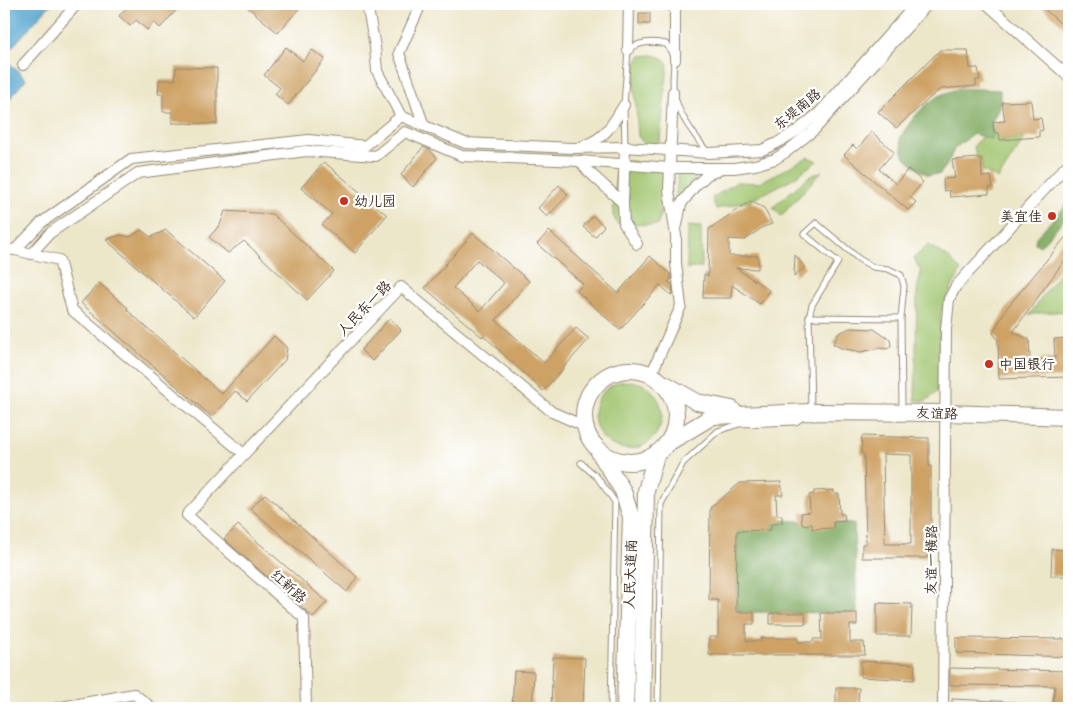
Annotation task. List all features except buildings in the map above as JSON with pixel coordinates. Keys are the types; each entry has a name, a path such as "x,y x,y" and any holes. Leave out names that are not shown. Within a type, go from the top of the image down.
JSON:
{"main road":[{"path":"621,370 636,370 656,378 669,392 675,404 676,418 674,431 662,449 644,460 631,463 618,461 606,456 588,438 584,426 583,411 587,397 595,384 607,375 621,370"},
{"name":"友谊路","path":"656,378 697,402 741,410 1069,417"},
{"name":"友谊路","path":"662,449 713,416 808,412"},
{"name":"人民大道南","path":"596,448 623,491 631,517 625,708"},
{"name":"人民大道南","path":"642,708 646,491 662,449"}],"street":[{"path":"23,65 78,4"},
{"path":"15,250 41,223 131,159 309,140 365,146 401,116 377,70 376,47 367,4"},
{"path":"421,4 399,53 424,126"},
{"path":"628,50 629,4"},
{"path":"674,60 675,4"},
{"name":"东堤南路","path":"401,116 465,143 572,148 625,147 708,154 762,150 798,130 820,112 916,4"},
{"name":"东堤南路","path":"31,254 50,233 138,173 306,151 376,156 405,132 462,156 580,161 670,168 734,168 755,165 775,158 790,149 808,134 928,4"},
{"path":"986,4 1069,77"},
{"path":"673,92 669,190 676,236"},
{"path":"572,148 596,141 610,129 624,105"},
{"path":"625,147 624,224 637,244"},
{"path":"580,161 587,170 623,203"},
{"path":"949,413 946,329 949,300 956,286 1069,163"},
{"path":"656,378 681,306 676,263 676,236 680,204 694,186 708,174 734,168"},
{"name":"友谊一横路","path":"943,708 950,322 955,300 961,289 1069,171"},
{"path":"4,249 58,260 72,310 244,454"},
{"name":"人民东一路","path":"187,515 402,288 552,412 584,426"},
{"name":"红新路","path":"187,515 304,618 306,708"},
{"path":"56,708 134,694 152,708"}],"lane":[{"path":"625,147 624,105 628,50 638,43 659,42 666,44 671,50 674,60 673,92 683,118 708,154"},
{"path":"658,708 661,504 683,463 718,432 739,424 796,422 808,412 809,317 812,305 838,262 804,234 816,223 859,259 873,267 888,269 901,275 904,286 901,318 902,412"},
{"path":"809,317 901,318"},
{"path":"581,463 597,477 615,502 611,708"}],"green space":[{"path":"653,55 661,57 668,64 660,140 657,145 645,145 638,136 634,77 636,64 640,56"},
{"path":"954,90 1000,90 1000,106 991,123 993,130 991,139 973,134 954,149 947,165 940,174 928,175 904,156 900,138 915,116 935,98"},
{"path":"987,130 999,133 1001,140 1025,138 998,179 982,170 981,158 976,158 974,146"},
{"path":"808,157 817,161 795,177 750,201 716,209 712,198 737,182 759,183"},
{"path":"617,159 670,168 658,225 617,224 613,215"},
{"path":"705,168 675,202 678,174"},
{"path":"822,171 781,216 773,207 807,178"},
{"path":"1069,202 1069,214 1040,246 1035,243 1036,237"},
{"path":"688,226 701,227 702,267 687,269"},
{"path":"928,245 949,258 961,270 941,312 937,392 926,401 915,400 917,291 921,272 914,258"},
{"path":"1069,260 1069,311 1029,315"},
{"path":"628,381 641,384 652,391 659,402 662,415 659,428 652,439 641,446 628,449 615,446 604,439 597,428 594,415 597,402 604,391 615,384"},
{"path":"736,518 854,524 857,613 738,612 736,600"}],"water":[{"path":"4,4 51,4 4,56"},
{"path":"4,58 26,79 4,106"}],"place":[{"name":"幼儿园","path":"344,201"},
{"name":"美宜佳","path":"1052,216"},
{"name":"中国银行","path":"989,364"}]}
